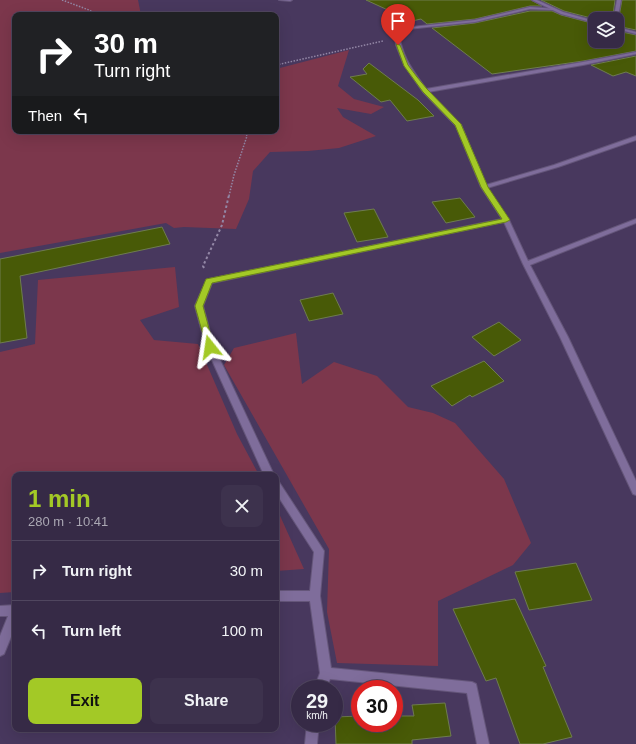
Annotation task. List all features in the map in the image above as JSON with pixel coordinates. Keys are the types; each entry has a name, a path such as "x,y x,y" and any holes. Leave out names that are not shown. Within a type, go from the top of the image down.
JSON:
{"street":[{"path":"281,0 290,0"},
{"path":"534,0 562,13 588,20"},
{"path":"617,12 619,0"},
{"path":"554,9 530,8 513,14 476,21 396,29 396,38 406,65 425,91 458,124 484,187 506,220 526,264 564,337 636,491"},
{"path":"624,30 636,33"},
{"path":"425,91 492,78 592,63 636,53"},
{"path":"484,187 556,166 636,138"},
{"path":"268,472 210,347 199,306 209,281 506,220"},
{"path":"526,264 636,221"},
{"path":"279,490 319,551 315,596 326,673 323,680"},
{"path":"279,596 315,596"},
{"path":"0,611 12,610"},
{"path":"0,650 12,620"},
{"path":"326,673 472,688 483,744"},
{"path":"311,744 312,732"}],"path":[{"path":"62,0 92,12"},
{"path":"279,64 333,50 396,38"},
{"path":"209,281 203,266 222,225 234,175 247,136 246,134"}],"shaded area":[{"path":"0,0 138,0 140,12 12,12 12,134 279,134 279,68 349,50 338,86 354,99 384,107 371,114 337,108 343,117 376,136 339,148 308,151 270,152 253,171 249,199 236,229 174,228 166,223 0,253"},
{"path":"175,267 179,307 140,320 154,340 198,344 237,434 257,472 12,472 12,592 0,593 0,352 35,344 38,280"},
{"path":"296,333 302,384 334,362 377,376 408,407 433,413 455,423 504,479 531,543 513,565 438,601 438,666 337,663 327,612 329,549 224,365 234,348"},
{"path":"279,513 304,569 279,571"}],"building":[{"path":"366,0 531,0 542,6 530,6 475,19 427,24 421,19 412,21"},
{"path":"541,0 615,0 613,12 588,12 588,17 564,11"},
{"path":"622,0 636,0 636,30 624,27 624,12 620,12"},
{"path":"530,11 552,11 588,22 588,48 624,48 624,32 636,35 636,51 583,61 492,74 432,28 475,23"},
{"path":"636,56 636,76 626,72 613,76 591,65"},
{"path":"369,63 418,100 434,116 407,121 390,100 381,102 350,77 367,74 363,69"},
{"path":"460,198 475,217 446,223 432,202"},
{"path":"374,209 388,237 357,242 344,213"},
{"path":"162,227 170,244 20,276 27,338 0,343 0,259"},
{"path":"333,293 343,314 309,321 300,300"},
{"path":"499,322 521,340 494,356 472,337"},
{"path":"484,361 504,381 472,397 470,395 452,406 431,386"},
{"path":"576,563 592,600 529,610 515,572"},
{"path":"515,599 546,666 543,667 572,737 543,744 520,744 496,678 486,681 453,609"},
{"path":"445,703 451,736 412,740 412,744 336,744 336,732 343,732 343,717 351,716 351,732 403,732 403,716 414,716 412,705"}],"route":[{"path":"210,347 199,306 209,281 506,220 484,187 458,124 425,91 415,78 406,65 398,45"}]}
